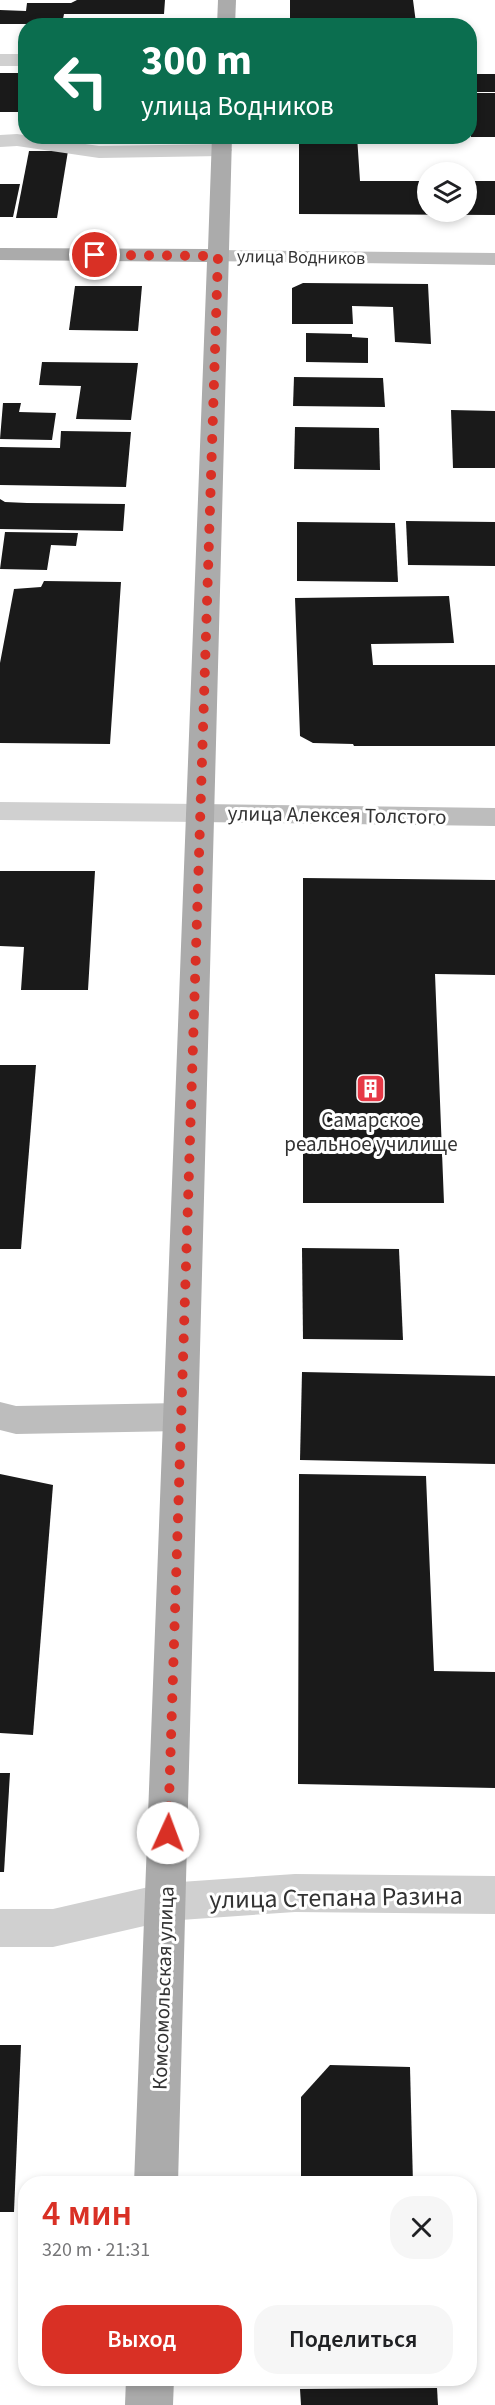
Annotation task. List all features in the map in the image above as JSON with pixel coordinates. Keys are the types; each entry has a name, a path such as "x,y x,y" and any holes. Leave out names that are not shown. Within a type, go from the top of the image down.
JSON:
{"main road":[{"path":"226,18 227,0"},
{"name":"Комсомольская улица","path":"156,2176 222,144"},
{"name":"улица Водников","path":"0,254 495,259"},
{"name":"улица Алексея Толстого","path":"200,813 495,817"},
{"path":"0,1416 16,1420 180,1417"},
{"path":"149,2405 150,2386"}],"street":[{"path":"0,60 18,60"},
{"path":"0,141 18,140"},
{"path":"44,144 99,152 208,144"},
{"name":"улица Алексея Толстого","path":"0,811 200,813"},
{"name":"улица Степана Разина","path":"0,1928 53,1928 166,1902 295,1893 495,1895"}],"building":[{"path":"77,0 165,0 164,14 64,14 63,18 18,18 18,24 0,24 0,10 26,11 27,3 71,3"},
{"path":"290,0 413,0 415,18 290,18"},
{"path":"0,73 18,73 18,112 0,112"},
{"path":"477,74 495,74 495,92 477,92"},
{"path":"477,93 495,93 495,137 477,137"},
{"path":"299,144 358,144 360,181 417,181 417,215 299,214"},
{"path":"29,151 68,151 57,218 16,218"},
{"path":"477,181 495,181 495,215 477,215"},
{"path":"0,184 20,184 13,217 0,217"},
{"path":"303,283 428,284 431,344 395,342 393,307 352,306 353,324 292,324 292,288"},
{"path":"75,286 142,286 138,331 69,330"},
{"path":"306,333 352,334 352,337 368,338 368,363 306,362"},
{"path":"42,362 138,363 131,420 76,419 81,386 39,385"},
{"path":"294,377 383,378 385,407 293,406"},
{"path":"3,403 21,403 19,412 56,413 52,440 0,439"},
{"path":"451,410 495,411 495,468 453,468"},
{"path":"295,427 379,428 380,470 294,469"},
{"path":"61,431 131,432 126,487 0,485 0,447 60,448"},
{"path":"0,499 5,502 27,503 125,504 123,531 0,529"},
{"path":"406,521 495,522 495,566 408,565"},
{"path":"297,522 395,523 398,582 297,581"},
{"path":"5,532 78,533 76,546 51,545 47,570 0,569"},
{"path":"44,581 121,582 110,744 0,743 0,663 14,589 41,587"},
{"path":"449,596 454,643 371,644 373,665 495,665 495,746 354,746 353,744 313,743 300,736 295,598"},
{"path":"0,871 95,871 88,990 21,990 24,947 0,946"},
{"name":"Самарское реальное училище","path":"303,878 495,880 495,975 435,974 444,1203 303,1203"},
{"path":"0,1065 36,1065 21,1249 0,1249"},
{"path":"302,1248 399,1249 403,1340 303,1339"},
{"path":"302,1372 495,1376 495,1464 300,1460"},
{"path":"0,1474 53,1485 33,1735 0,1733"},
{"path":"299,1474 426,1476 434,1671 495,1672 495,1788 298,1784"},
{"path":"0,1773 10,1773 4,1872 0,1872"},
{"path":"0,2045 21,2045 14,2212 0,2212"},
{"path":"330,2065 410,2067 413,2176 301,2176 301,2097"},
{"path":"437,2388 438,2405 301,2405 300,2389"}],"place":[{"name":"Самарское реальное училище","path":"371,1089"}],"route":[{"path":"95,255 218,256 168,1833"}]}
